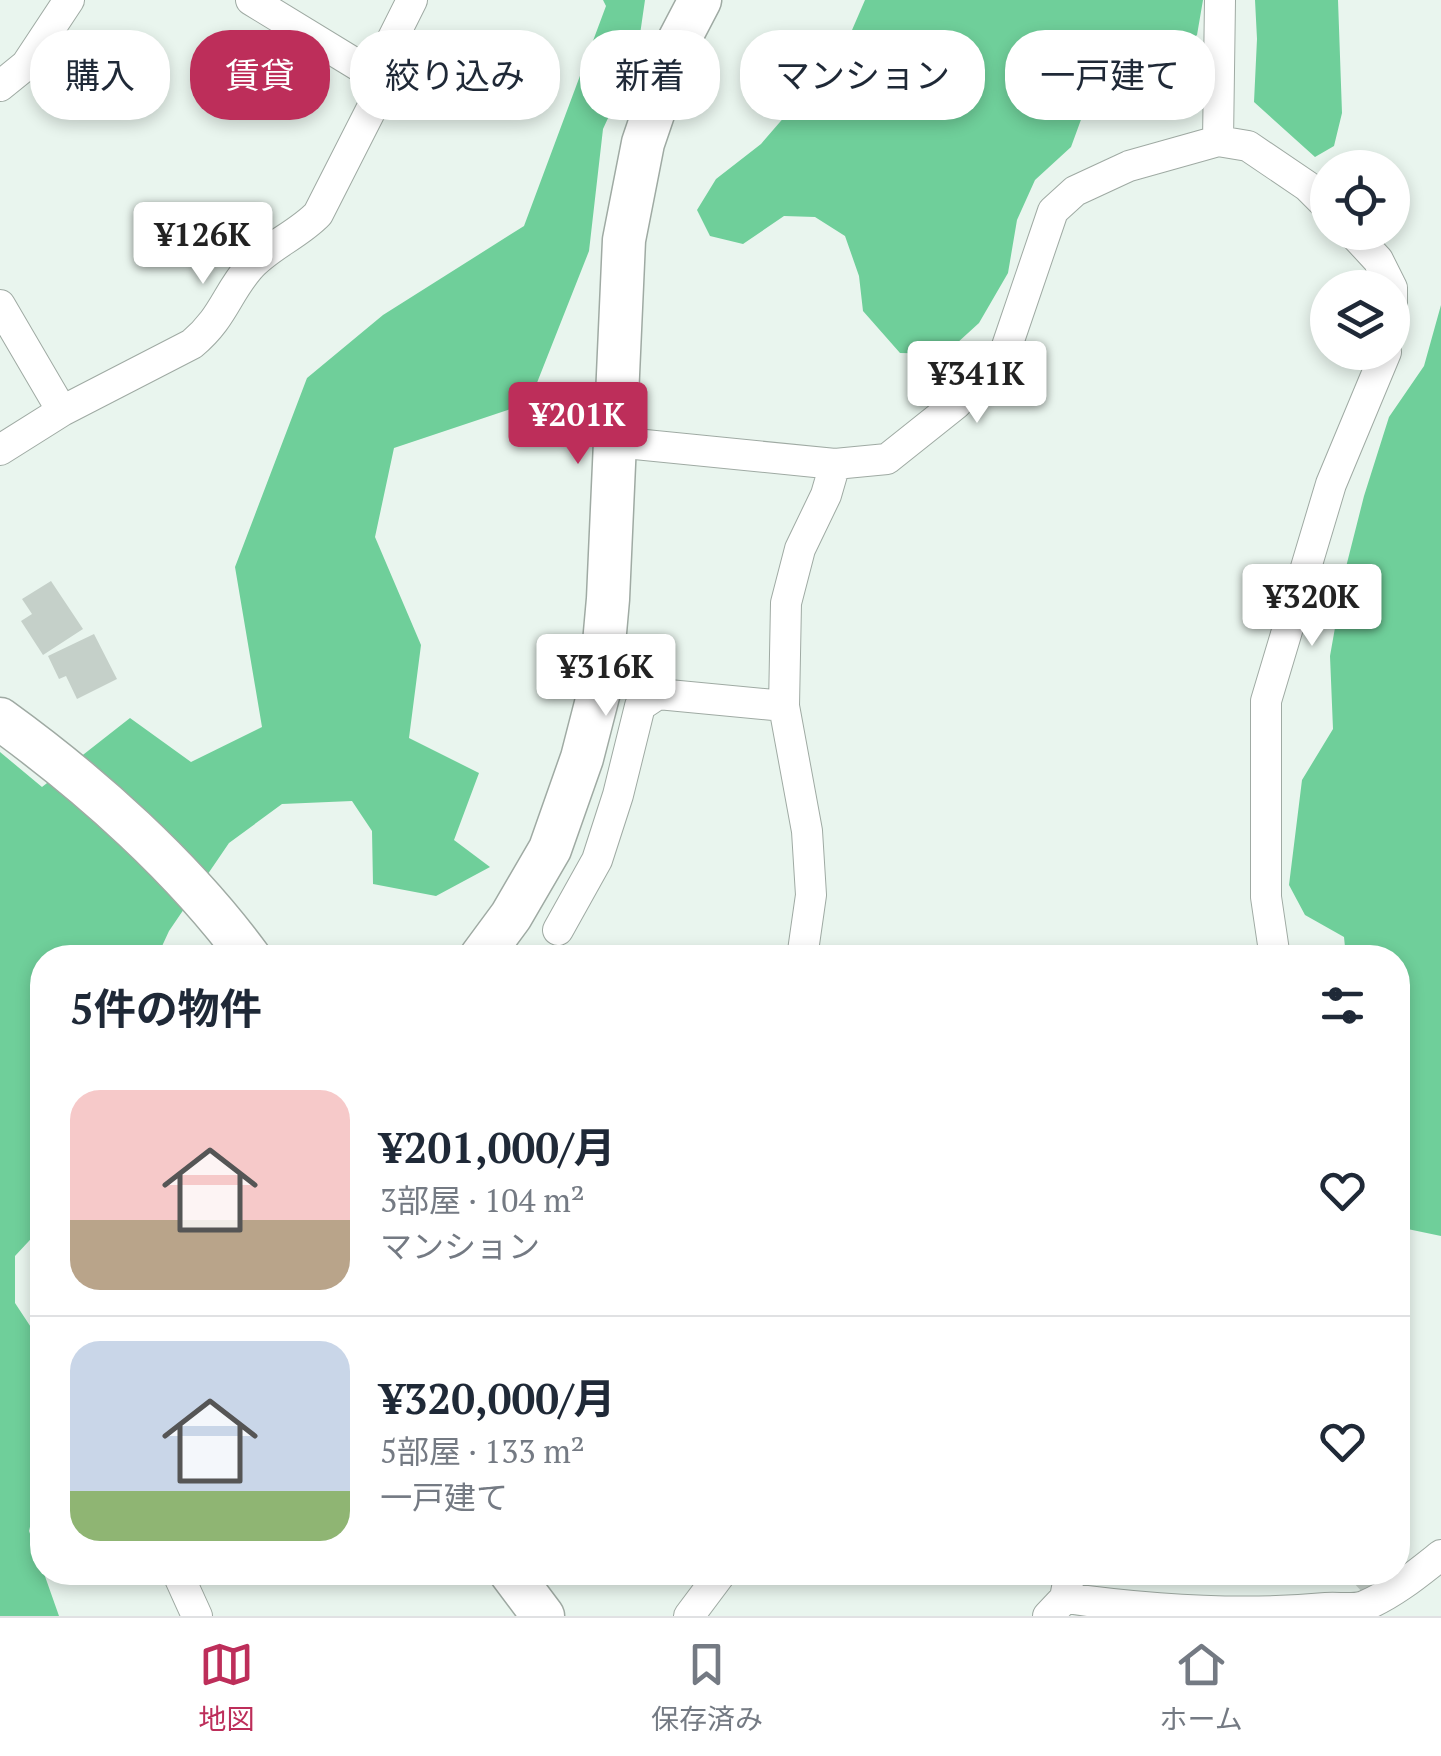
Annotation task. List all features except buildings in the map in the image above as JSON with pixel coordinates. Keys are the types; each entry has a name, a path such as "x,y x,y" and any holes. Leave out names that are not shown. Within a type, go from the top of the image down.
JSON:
{"street":[{"path":"0,86 26,66 69,0"},
{"path":"250,0 350,62"},
{"path":"397,30 412,0"},
{"path":"490,945 550,849 587,740 600,688 608,598 624,240 644,143 676,46 700,0"},
{"path":"1218,141 1220,0"},
{"path":"0,450 62,411 192,344 220,317 250,267 318,214 366,120"},
{"path":"615,442 834,464 888,460 956,404 1004,352 1054,211 1075,191 1129,166 1218,141 1248,146 1310,189"},
{"path":"0,305 62,411"},
{"path":"1274,945 1266,897 1266,702 1330,484 1378,370"},
{"path":"804,945 811,895 808,847 784,706 786,603 800,549 826,494 834,464"},
{"path":"558,930 598,860 640,706 658,694 784,706"},
{"path":"0,719 94,794 183,879 239,945"},
{"path":"1410,1580 1441,1555"},
{"path":"183,1585 197,1616"},
{"path":"518,1585 537,1614"},
{"path":"689,1616 712,1585"},
{"path":"1061,1595 1149,1609 1280,1614 1333,1607 1360,1608 1403,1585"}],"green space":[{"path":"603,0 645,0 641,30 597,30 606,6"},
{"path":"865,0 1203,0 1198,30 1005,30 1005,120 1081,120 1071,147 1035,180 1017,220 1008,273 979,323 945,354 900,353 863,311 859,276 845,236 815,217 784,216 743,244 710,236 697,210 716,179 761,144 782,120 985,120 985,30 852,30"},
{"path":"1255,0 1338,0 1342,113 1334,146 1310,152 1254,102"},
{"path":"580,76 580,120 607,120 589,251 529,403 394,448 375,537 421,645 409,738 479,773 454,840 490,867 436,896 373,884 372,831 352,801 282,804 229,843 163,945 30,945 30,1240 15,1256 15,1303 30,1326 30,1585 48,1585 59,1616 0,1616 0,752 42,787 130,718 191,762 262,727 235,567 307,378 383,315 524,226"},
{"path":"1441,305 1441,1236 1410,1230 1410,945 1345,945 1344,937 1305,915 1289,885 1302,780 1333,729 1330,656 1364,496 1389,417 1424,366"}]}
